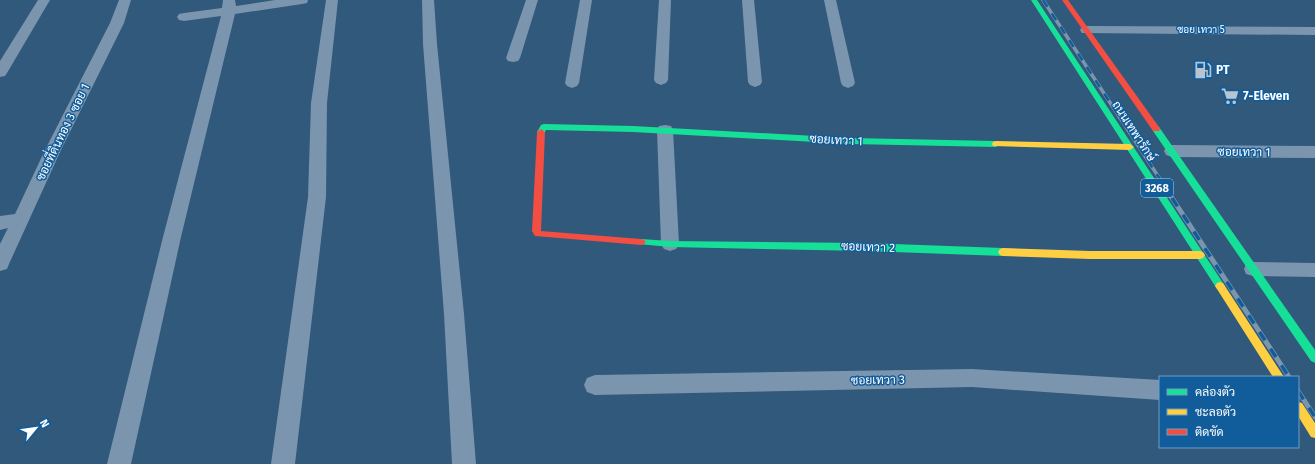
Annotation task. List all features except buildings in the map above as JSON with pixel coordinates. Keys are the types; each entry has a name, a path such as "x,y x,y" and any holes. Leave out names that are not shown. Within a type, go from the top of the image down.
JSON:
{"street":[{"path":"0,73 44,0"},
{"name":"ซอยที่ดินทอง 3 ซอย 1","path":"0,264 53,150 117,23 125,0"},
{"path":"184,17 229,5 302,0"},
{"path":"284,464 317,197 318,103 332,0"},
{"path":"428,0 430,44 454,314 464,464"},
{"path":"513,58 532,0"},
{"path":"572,83 586,0"},
{"path":"661,80 665,0"},
{"path":"748,0 755,82"},
{"path":"830,0 848,83"},
{"name":"ถนนเทพารักษ์","path":"1034,0 1278,376"},
{"name":"ถนนเทพารักษ์","path":"1065,0 1172,151 1315,358"},
{"path":"119,464 146,342 229,5"},
{"name":"ซอย เทวา 5","path":"1087,30 1315,31"},
{"name":"ซอยเทวา 1","path":"537,233 541,128 544,127 665,130 851,141 1130,147"},
{"path":"665,130 670,244"},
{"name":"ซอยเทวา 1","path":"1172,151 1315,152"},
{"path":"0,223 21,219"},
{"name":"ซอยเทวา 2","path":"537,233 670,244 866,247 1090,256 1200,255"},
{"path":"1253,269 1315,270"},
{"name":"ซอยเทวา 3","path":"595,385 972,378 1159,390"},
{"path":"1299,409 1315,433"}],"railway":[{"path":"1043,0 1173,199"},
{"path":"1172,198 1288,376"},
{"path":"1299,393 1315,417"}],"traffic: fast":[{"path":"1034,0 1220,286"},
{"path":"541,132 544,127 633,129 851,141 996,144"},
{"path":"1156,129 1315,358"},
{"path":"641,242 670,244 866,247 1003,252"}],"traffic: slow":[{"path":"996,144 1130,147"},
{"path":"1003,252 1090,255 1200,255"},
{"path":"1220,286 1278,376"},
{"path":"1299,409 1315,433"}],"traffic: jam":[{"path":"1065,0 1156,129"},
{"path":"541,132 536,231 538,234 641,242"}],"place":[{"name":"PT","path":"1203,70"},
{"name":"7-Eleven","path":"1230,96"}]}
